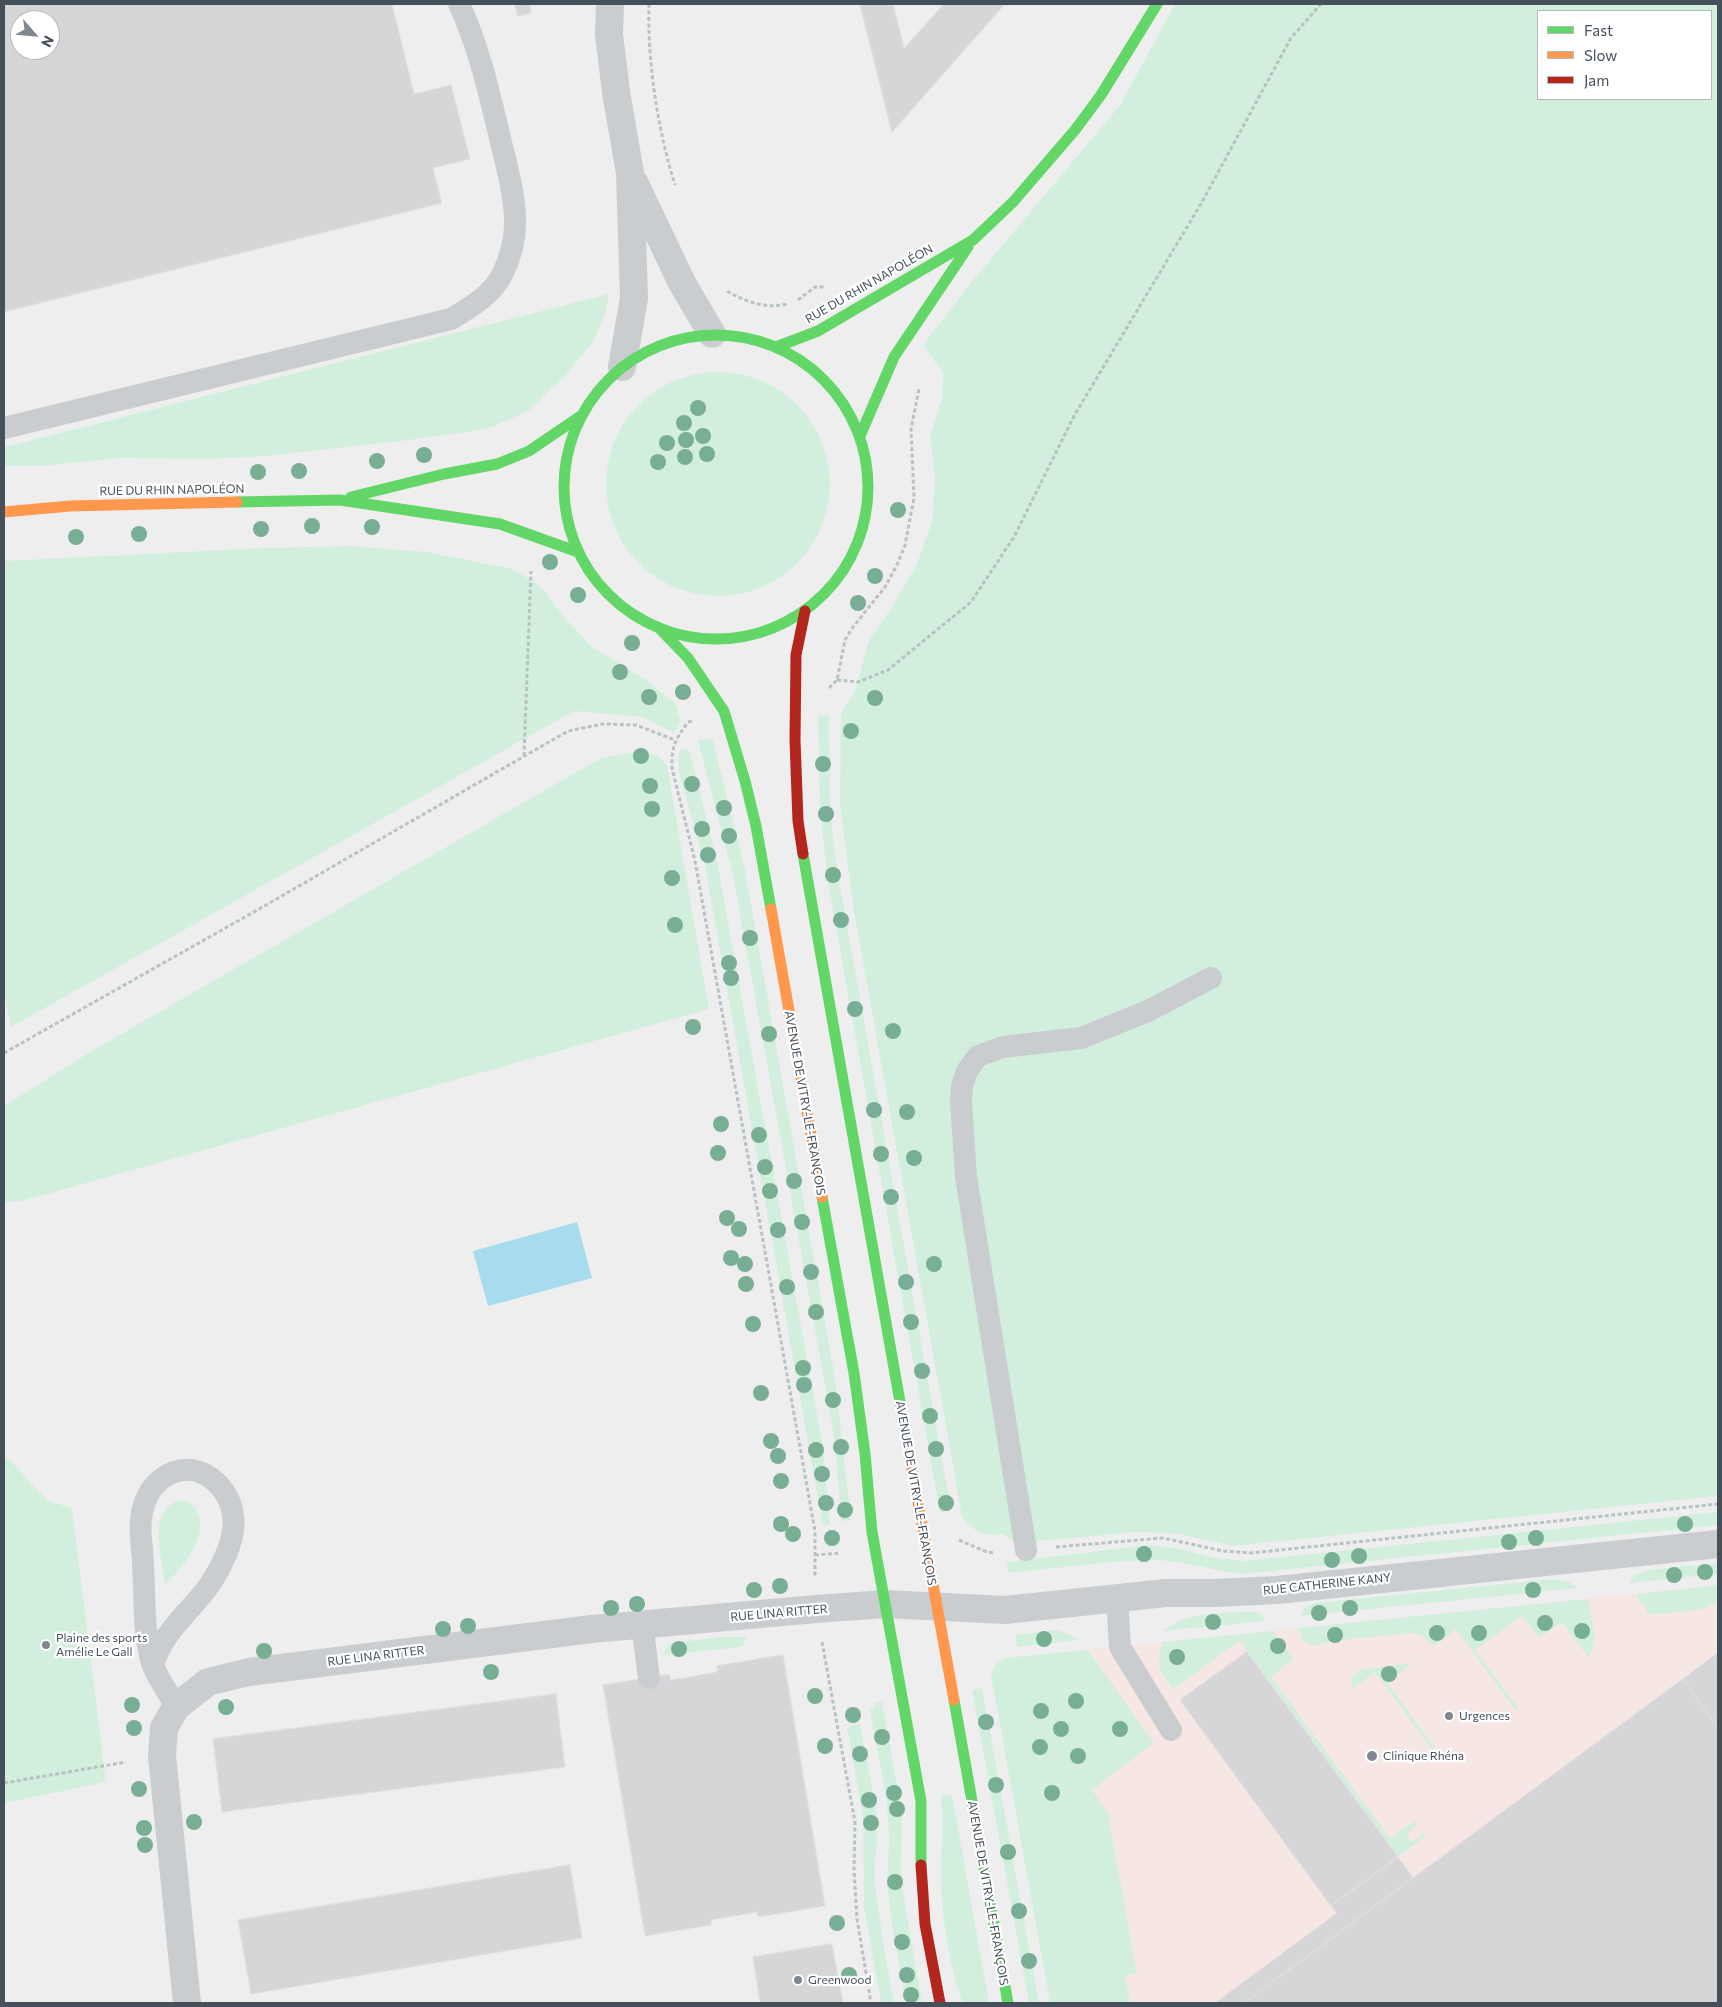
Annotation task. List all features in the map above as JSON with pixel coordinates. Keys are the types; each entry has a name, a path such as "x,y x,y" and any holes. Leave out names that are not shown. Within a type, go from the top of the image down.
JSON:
{"main road":[{"name":"RUE DU RHIN NAPOLÉON","path":"860,436 894,357 973,240 1013,202 1075,130 1101,95 1157,4"},
{"name":"RUE DU RHIN NAPOLÉON","path":"776,347 818,331 973,240"},
{"path":"712,334 745,337 776,347 795,356 828,382 852,417 860,436 866,459 867,508 862,532 853,555 840,576 805,611 784,624 760,634 734,639 708,640 683,636 638,618 619,605 602,589 589,572 578,552 569,529 564,483 566,459 572,436 582,415 606,381 622,367 665,343 712,334"},
{"name":"RUE DU RHIN NAPOLÉON","path":"340,500 444,474 497,464 529,451 582,415"},
{"name":"RUE DU RHIN NAPOLÉON","path":"4,512 70,506 340,500 500,524 578,552"},
{"name":"AVENUE DE VITRY-LE-FRANÇOIS","path":"805,611 796,655 795,740 798,821 809,894 1008,2003"},
{"name":"AVENUE DE VITRY-LE-FRANÇOIS","path":"658,627 688,658 724,711 750,799 854,1374 865,1454 872,1532 921,1801 924,1918 940,2003"}],"street":[{"path":"610,4 609,34 630,173 634,298 622,367"},
{"path":"630,173 682,283 712,334"},
{"name":"RUE CATHERINE KANY","path":"936,1606 1005,1610 1166,1592 1215,1593 1277,1590 1718,1544"},
{"path":"886,1604 936,1606"},
{"name":"RUE LINA RITTER","path":"187,2003 162,1756 164,1728 176,1707 208,1682 249,1672 567,1632 886,1604"}],"lane":[{"path":"4,428 451,319 479,302 501,277 513,249 515,218 512,189 486,81 472,30 459,4"},
{"path":"1026,1550 966,1177 961,1102 962,1086 967,1071 978,1056 1003,1047 1081,1038 1148,1011 1211,978"},
{"path":"152,1664 167,1633 201,1596 213,1578 230,1545 234,1529 233,1514 222,1486 196,1470 177,1471 164,1477 153,1486 143,1508 141,1520 148,1636 152,1664 176,1707"},
{"path":"1117,1597 1120,1647 1171,1730"},
{"path":"642,1624 649,1678"}],"path":[{"path":"649,4 648,36 658,105 666,149 677,189"},
{"path":"838,680 858,682 888,670 971,602 1014,536 1074,416 1202,202 1291,38 1321,4"},
{"path":"722,286 740,298 752,303 776,306 795,302 815,287 826,288"},
{"path":"834,685 838,680 845,640 885,587 897,565 904,545 914,498 911,429 918,387"},
{"path":"524,756 531,571"},
{"path":"688,722 675,740 671,753 672,768 696,871 815,1530 816,1609 855,1822 854,1870 857,1919 871,2003"},
{"path":"4,1053 568,731 603,724 636,725 675,740"},
{"path":"955,1540 967,1542 992,1553 1163,1538 1223,1551 1251,1553 1718,1504"},
{"path":"815,1555 844,1553"},
{"path":"4,1783 126,1762"}],"shaded area":[{"name":"Clinique Rhéna","path":"1718,1585 1718,2003 1070,2003 1013,1682 1047,1654"}],"green space":[{"path":"1175,4 1718,4 1718,1496 1233,1546 1177,1534 1137,1532 1017,1543 1002,1534 990,1535 979,1532 965,1521 962,1516 854,912 840,805 841,713 856,689 869,640 890,610 917,564 932,522 935,478 930,436 942,399 943,373 923,345 970,284 1121,104"},
{"path":"609,294 606,312 594,340 565,376 528,411 492,427 409,440 267,456 211,459 120,458 41,466 4,466 4,447"},
{"path":"707,372 729,372 761,380 771,385 789,397 805,413 822,441 828,462 830,484 828,506 822,527 805,555 789,571 761,588 729,596 707,596 675,588 665,583 647,571 631,555 614,527 606,495 606,473 614,441 619,431 631,413 647,397 675,380"},
{"path":"352,546 427,552 512,569 542,588 564,617 591,646 643,678 675,703 681,721 674,732 641,717 574,711 11,1027 4,994 4,561 264,548"},
{"path":"818,715 829,716 830,808 836,863 951,1510 940,1513 828,882 820,812"},
{"path":"712,738 745,870 835,1378 851,1520 841,1521 835,1441 733,876 698,740"},
{"path":"686,748 690,752 717,861 823,1447 830,1524 823,1526 704,861 679,772 678,760 680,750"},
{"path":"639,751 657,755 667,765 709,1009 22,1201 4,1202 4,1106 90,1052 601,758"},
{"name":"Plaine des sports Amélie Le Gall","path":"8,1458 48,1501 72,1508 106,1782 4,1803 4,1459"},
{"path":"184,1500 195,1508 200,1519 200,1530 197,1542 190,1555 174,1576 165,1584 159,1547 160,1521 164,1511 172,1504"},
{"path":"1718,1512 1718,1525 1243,1574 1161,1560 1096,1563 1008,1573 1007,1562 1148,1545 1176,1548 1216,1558 1244,1561"},
{"path":"1718,1563 1718,1574 1629,1583 1635,1575 1647,1570"},
{"path":"1554,1579 1569,1582 1579,1588 1299,1616 1305,1608 1316,1603"},
{"path":"1718,1585 1718,1600 1705,1609 1649,1615 1645,1606 1639,1602 1638,1594"},
{"path":"1587,1599 1594,1630 1594,1646 1588,1657 1562,1622 1539,1638 1522,1616 1475,1650 1519,1709 1516,1711 1456,1629 1433,1647 1421,1634 1411,1633 1330,1641 1313,1646 1302,1640 1298,1628"},
{"path":"1250,1611 1260,1613 1266,1621 1163,1631 1182,1620 1193,1617 1216,1613"},
{"path":"1057,1630 1079,1640 1017,1647 1015,1635"},
{"path":"1273,1631 1293,1659 1271,1677 1390,1838 1414,1821 1417,1825 1406,1834 1412,1842 1423,1833 1425,1836 1398,1857 1240,1641 1173,1689 1160,1668 1162,1642"},
{"path":"722,1637 746,1637 744,1645 741,1647 664,1655 665,1650 672,1643"},
{"path":"1088,1650 1154,1743 1092,1790 1108,1813 1137,1974 1125,1976 1130,2003 1050,2003 991,1675 997,1663 1004,1658"},
{"path":"1412,1663 1387,1682 1445,1762 1442,1763 1375,1672 1352,1689 1351,1677 1360,1670"},
{"path":"982,1688 1039,2003 1029,2003 972,1690"},
{"path":"882,1702 902,1812 901,1880 922,2003 906,2003 891,1918 887,1883 889,1839 887,1802 870,1711 876,1703"},
{"path":"860,1724 876,1807 877,1841 874,1875 894,2003 881,2003 864,1907 863,1817 847,1727"},
{"path":"952,1794 989,2003 963,2003 954,1975 947,1941 941,1892 941,1796"}],"water":[{"path":"577,1222 592,1278 488,1306 473,1251"}],"building":[{"path":"4,4 392,4 414,94 451,85 470,159 433,168 442,203 4,312"},
{"path":"515,4 530,4 531,13 518,16"},
{"path":"860,4 893,4 904,48 944,4 1005,4 892,132"},
{"path":"1247,1652 1398,1857 1331,1906 1180,1700"},
{"path":"1718,1653 1718,1728 1683,1679"},
{"path":"783,1655 825,1906 759,1917 757,1912 711,1920 711,1925 645,1936 603,1685 669,1674 671,1680 717,1672 717,1666"},
{"path":"1683,1679 1718,1728 1718,2003 1244,2003"},
{"path":"556,1694 565,1767 222,1812 213,1739"},
{"path":"1398,1857 1413,1878 1244,2003 1215,2003 1337,1913 1331,1906"},
{"path":"570,1865 582,1938 251,1994 238,1920"},
{"name":"Greenwood","path":"832,1944 843,2003 760,2003 753,1957"}],"traffic: fast":[{"path":"776,347 818,331 973,240 1013,202 1075,130 1101,95 1157,4"},
{"path":"860,436 894,357 968,247"},
{"path":"701,335 731,335 760,341 788,353 813,369 834,390 850,415 862,443 868,472 868,487 868,502 857,545 843,572 824,595 801,614 774,628 731,639 701,639 672,633 644,621 619,605 598,584 582,559 570,531 564,502 564,472 570,443 582,415 598,390 619,369 644,353 672,341 701,335"},
{"path":"351,497 444,474 497,464 529,451 582,415"},
{"path":"237,502 340,500 500,524 578,552"},
{"path":"658,627 688,658 724,711 756,826 771,909"},
{"path":"803,854 908,1447"},
{"path":"822,1197 854,1373 865,1454 872,1532 921,1801 921,1865"},
{"path":"954,1700 1008,2003"}],"traffic: slow":[{"path":"4,512 70,506 237,502"},
{"path":"771,909 822,1197"},
{"path":"908,1447 954,1700"}],"traffic: jam":[{"path":"803,854 798,821 795,740 796,655 805,611"},
{"path":"921,1865 925,1924 940,2003"}],"place":[{"name":"Plaine des sports Amélie Le Gall","path":"46,1645"},
{"name":"Urgences","path":"1449,1716"},
{"name":"Clinique Rhéna","path":"1372,1756"},
{"name":"Greenwood","path":"798,1980"}]}
